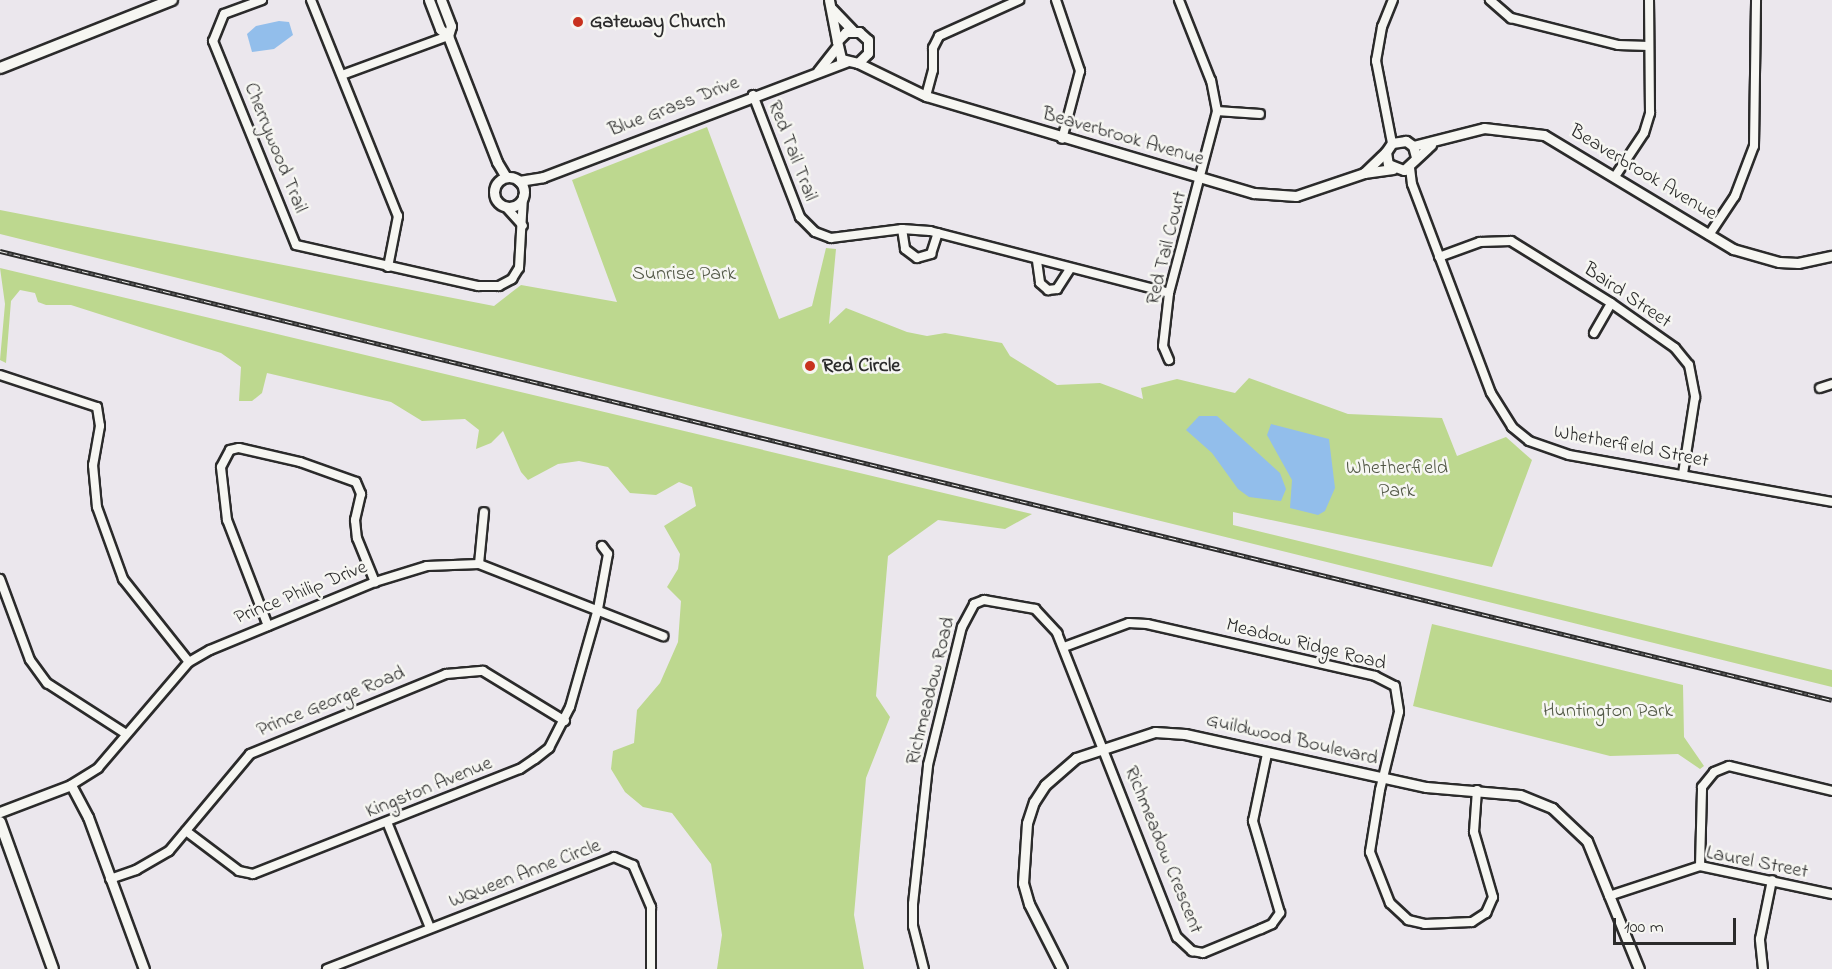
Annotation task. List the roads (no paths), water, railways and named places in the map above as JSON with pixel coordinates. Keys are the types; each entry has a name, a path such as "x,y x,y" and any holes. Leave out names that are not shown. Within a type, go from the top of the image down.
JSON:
{"main road":[{"path":"0,68 172,0"},
{"path":"0,822 53,969"}],"street":[{"name":"Cherrywood Trail","path":"262,0 224,14 213,41 289,235 296,245 311,251 478,286 499,286 512,279 519,268 524,226 524,195"},
{"path":"311,0 398,216 388,267"},
{"path":"429,0 440,28 448,36 497,162 502,179 494,197 524,226"},
{"path":"441,0 451,26 448,36"},
{"path":"926,96 933,70 933,48 939,36 1019,0"},
{"path":"1056,0 1080,71 1062,139"},
{"path":"1179,0 1211,81 1217,111 1260,114"},
{"path":"1391,127 1409,144 1416,157 1410,168 1396,170 1386,152 1392,143 1391,127 1376,61 1382,27 1393,0"},
{"path":"1490,0 1511,18 1618,45 1649,46"},
{"path":"1616,175 1633,154 1647,123 1649,0"},
{"path":"1709,235 1735,196 1754,146 1756,0"},
{"path":"830,4 853,31 868,40 868,53 876,72"},
{"path":"830,4 837,45 846,62 858,63 868,53"},
{"path":"818,71 837,45 853,31"},
{"path":"342,75 448,36"},
{"name":"Blue Grass Drive","path":"519,181 543,177 753,95 846,62"},
{"name":"Beaverbrook Avenue","path":"858,63 926,96 1062,139 1254,193 1296,196 1364,173 1396,170"},
{"name":"Red Tail Trail","path":"753,95 800,217 815,232 831,238 902,229 938,233 1037,261 1169,293"},
{"name":"Red Tail Court","path":"1169,360 1163,346 1169,293 1217,111"},
{"name":"Beaverbrook Avenue","path":"1409,144 1432,144 1484,128 1522,129 1544,135 1616,175 1733,249 1779,262 1798,263 1832,256"},
{"path":"1392,143 1409,144"},
{"name":"Beaverbrook Avenue","path":"1416,157 1432,144"},
{"name":"Beaverbrook Avenue","path":"1364,173 1386,152"},
{"name":"Whetherfield Street","path":"1410,168 1412,184 1491,393 1512,427 1529,441 1554,451 1832,502"},
{"name":"Whetherfield Street","path":"1396,170 1412,184"},
{"name":"Blue Grass Drive","path":"524,195 543,177"},
{"path":"502,179 519,181 524,195 517,205 506,207"},
{"path":"902,229 905,249 917,258 931,254 938,233"},
{"name":"Baird Street","path":"1439,257 1480,242 1511,242 1611,303 1675,348 1689,365 1695,412 1683,474"},
{"path":"1037,261 1040,283 1048,290 1057,289 1070,269"},
{"path":"1594,333 1611,303"},
{"path":"0,375 98,407 100,426 93,465 97,507 123,579 189,662"},
{"path":"1820,388 1832,384"},
{"path":"268,626 227,520 221,468 230,450 238,448 300,462 356,482 361,494 355,520 357,538 375,582"},
{"path":"479,564 484,512"},
{"name":"Kingston Avenue","path":"186,831 239,871 253,874 520,769 549,748 565,721 598,609 608,554 602,546"},
{"name":"Prince Philip Drive","path":"0,812 71,785 98,768 189,662 268,626 375,582 427,566 479,564 663,636"},
{"path":"0,579 30,660 47,683 126,734"},
{"name":"Richmeadow Road","path":"924,969 913,926 913,904 928,765 967,613 984,600 1035,609 1047,618 1064,647 1103,747"},
{"name":"Meadow Ridge Road","path":"1064,647 1129,623 1147,624 1386,680 1399,696 1399,712 1371,832 1370,852 1382,888 1398,913 1425,924 1472,922 1486,913 1493,897 1474,832 1477,790"},
{"name":"Prince George Road","path":"110,879 156,861 186,831 249,754 446,674 483,671 565,721"},
{"name":"Guildwood Boulevard","path":"1062,969 1029,904 1023,883 1027,824 1034,802 1059,770 1103,747 1131,737 1170,732 1426,788 1520,795 1566,818 1587,841 1639,969"},
{"name":"Richmeadow Crescent","path":"1103,747 1177,937 1192,951 1203,953 1272,924 1280,913 1253,821 1267,754"},
{"path":"1700,866 1701,787 1714,772 1729,765 1832,791"},
{"path":"71,785 88,818 144,969"},
{"path":"387,822 430,928"},
{"name":"WQueen Anne Circle","path":"327,969 614,856 633,865 651,907 651,969"},
{"name":"Laurel Street","path":"1609,896 1700,866 1832,894"},
{"path":"1763,969 1760,939 1772,880"}],"water":[{"path":"279,21 289,22 293,35 274,49 252,52 247,34 256,26"},
{"path":"1199,416 1217,416 1280,473 1286,489 1281,501 1249,497 1238,489 1212,453 1186,430"},
{"path":"1271,424 1329,439 1335,488 1325,511 1318,515 1290,508 1292,480 1267,435"}],"railway":[{"path":"0,251 1832,700"}],"place":[{"name":"Gateway Church","path":"578,22"},
{"name":"Red Circle","path":"810,366"}],"park label":[{"name":"Sunrise Park","path":"684,274"},
{"name":"Whetherfield Park","path":"1397,480"},
{"name":"Huntington Park","path":"1608,711"}]}
